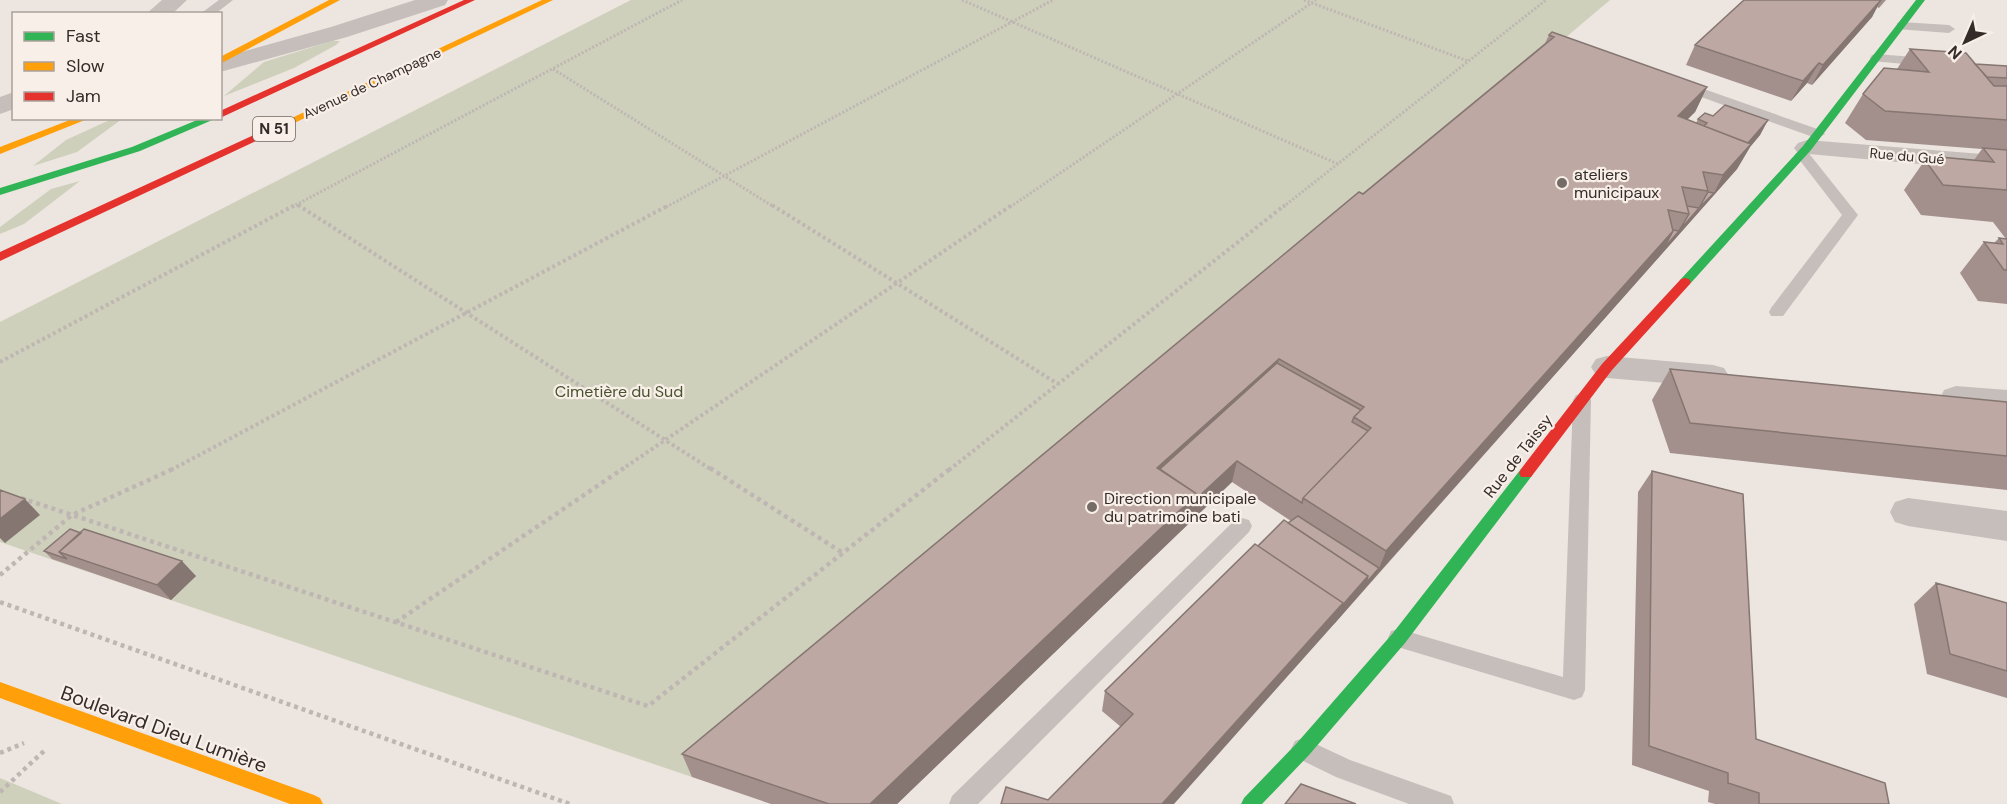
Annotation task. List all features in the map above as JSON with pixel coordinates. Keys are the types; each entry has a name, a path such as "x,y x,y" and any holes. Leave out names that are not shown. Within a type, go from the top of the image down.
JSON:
{"street":[{"path":"160,12 176,0"},
{"path":"222,62 336,0"},
{"path":"222,62 339,32 436,0"},
{"name":"N 51","path":"222,114 471,0"},
{"name":"Avenue de Champagne","path":"0,257 549,0"},
{"name":"Rue de Taissy","path":"1250,804 1303,749 1399,638 1607,367 1809,145 1921,0"},
{"path":"0,151 80,120"},
{"path":"0,192 136,149 207,120"},
{"name":"Rue du Gué","path":"1809,145 2007,164"},
{"path":"1607,367 1737,378"},
{"path":"1925,395 2007,402"},
{"path":"1908,512 2007,526"},
{"name":"Boulevard Dieu Lumière","path":"0,690 315,804"}],"lane":[{"path":"209,12 227,0"},
{"path":"1901,26 1949,29"},
{"path":"1876,58 1936,63"},
{"path":"1664,79 1809,145 1850,215 1777,312"},
{"path":"48,134 52,120"},
{"path":"1399,638 1575,690 1582,400"},
{"path":"961,804 1242,526"},
{"path":"1303,749 1344,769 1442,804"}],"path":[{"path":"0,362 682,0"},
{"path":"962,0 1338,164"},
{"path":"0,575 72,515 197,458 1053,0"},
{"path":"1304,0 1468,61"},
{"path":"10,495 648,706 1546,0"},
{"path":"396,623 1314,2"},
{"path":"553,68 1058,384"},
{"path":"296,205 843,553"},
{"path":"0,602 570,804"},
{"path":"0,792 78,719"}],"green space":[{"name":"Cimetière du Sud","path":"631,0 1610,0 692,777 0,542 0,322"},
{"path":"332,41 340,41 294,68 224,96 264,62"},
{"path":"110,120 121,120 77,152 33,166 66,140"},
{"path":"80,181 24,224 0,234 0,227 51,189"},
{"path":"0,778 62,804 0,804"}],"building":[{"path":"1744,0 1881,0 1823,65 1819,63 1803,81 1695,45"},
{"name":"Direction municipale du patrimoine bati","path":"1552,32 1707,87 1678,116 1751,144 1723,175 1703,172 1708,191 1682,187 1689,214 1668,210 1673,231 1386,551 1303,498 1371,428 1354,417 1364,407 1279,359 1157,468 1197,494 870,804 829,804 682,754 1359,192 1363,194 1554,37 1549,35"},
{"path":"1910,49 1966,53 1994,86 2007,86 2007,120 1885,111 1863,94 1884,68 1929,72"},
{"path":"1975,64 2007,66 2007,78 1987,77"},
{"path":"1725,105 1768,120 1748,143 1704,126 1707,123 1698,119 1705,113 1713,116"},
{"path":"1983,148 2007,150 2007,190 1943,185 1925,160 1942,161 1939,157 1994,162"},
{"path":"1708,192 1714,193 1699,208"},
{"path":"1687,206 1699,208 1679,231 1689,214"},
{"path":"1673,231 1679,231 1664,248"},
{"path":"1999,238 2007,239 2007,270 2004,270 1984,242 2003,244"},
{"path":"1277,363 1361,410 1352,422 1368,431 1303,498 1302,503 1237,461 1196,499 1197,494 1160,469"},
{"path":"1670,369 2007,402 2007,456 1690,423"},
{"path":"1652,471 1743,494 1756,739 1885,783 1889,804 1760,804 1759,793 1728,783 1728,773 1649,746"},
{"path":"0,490 25,499 0,519"},
{"path":"1298,516 1379,568 1366,583 1368,576 1288,523"},
{"path":"1284,520 1368,576 1340,608 1343,603 1258,546"},
{"path":"70,529 81,533 59,552 67,559 44,551"},
{"path":"84,529 182,561 157,585 59,552"},
{"path":"1255,544 1343,603 1162,804 1001,804 1006,787 1048,800 1133,714 1105,691"},
{"path":"1936,583 2007,603 2007,671 1950,654"},
{"path":"1301,784 1356,804 1285,804"}],"traffic: fast":[{"path":"1685,282 1807,148 1921,0"},
{"path":"0,192 136,149 207,120"},
{"path":"1250,804 1303,749 1399,638 1526,473"}],"traffic: slow":[{"path":"222,60 336,0"},
{"path":"284,124 549,0"},
{"path":"0,151 80,120"},
{"path":"0,690 314,804"}],"traffic: jam":[{"path":"222,114 471,0"},
{"path":"0,257 284,124"},
{"path":"1526,473 1607,367 1685,282"}],"place":[{"name":"ateliers municipaux","path":"1562,183"},
{"name":"Direction municipale du patrimoine bati","path":"1092,507"}]}
